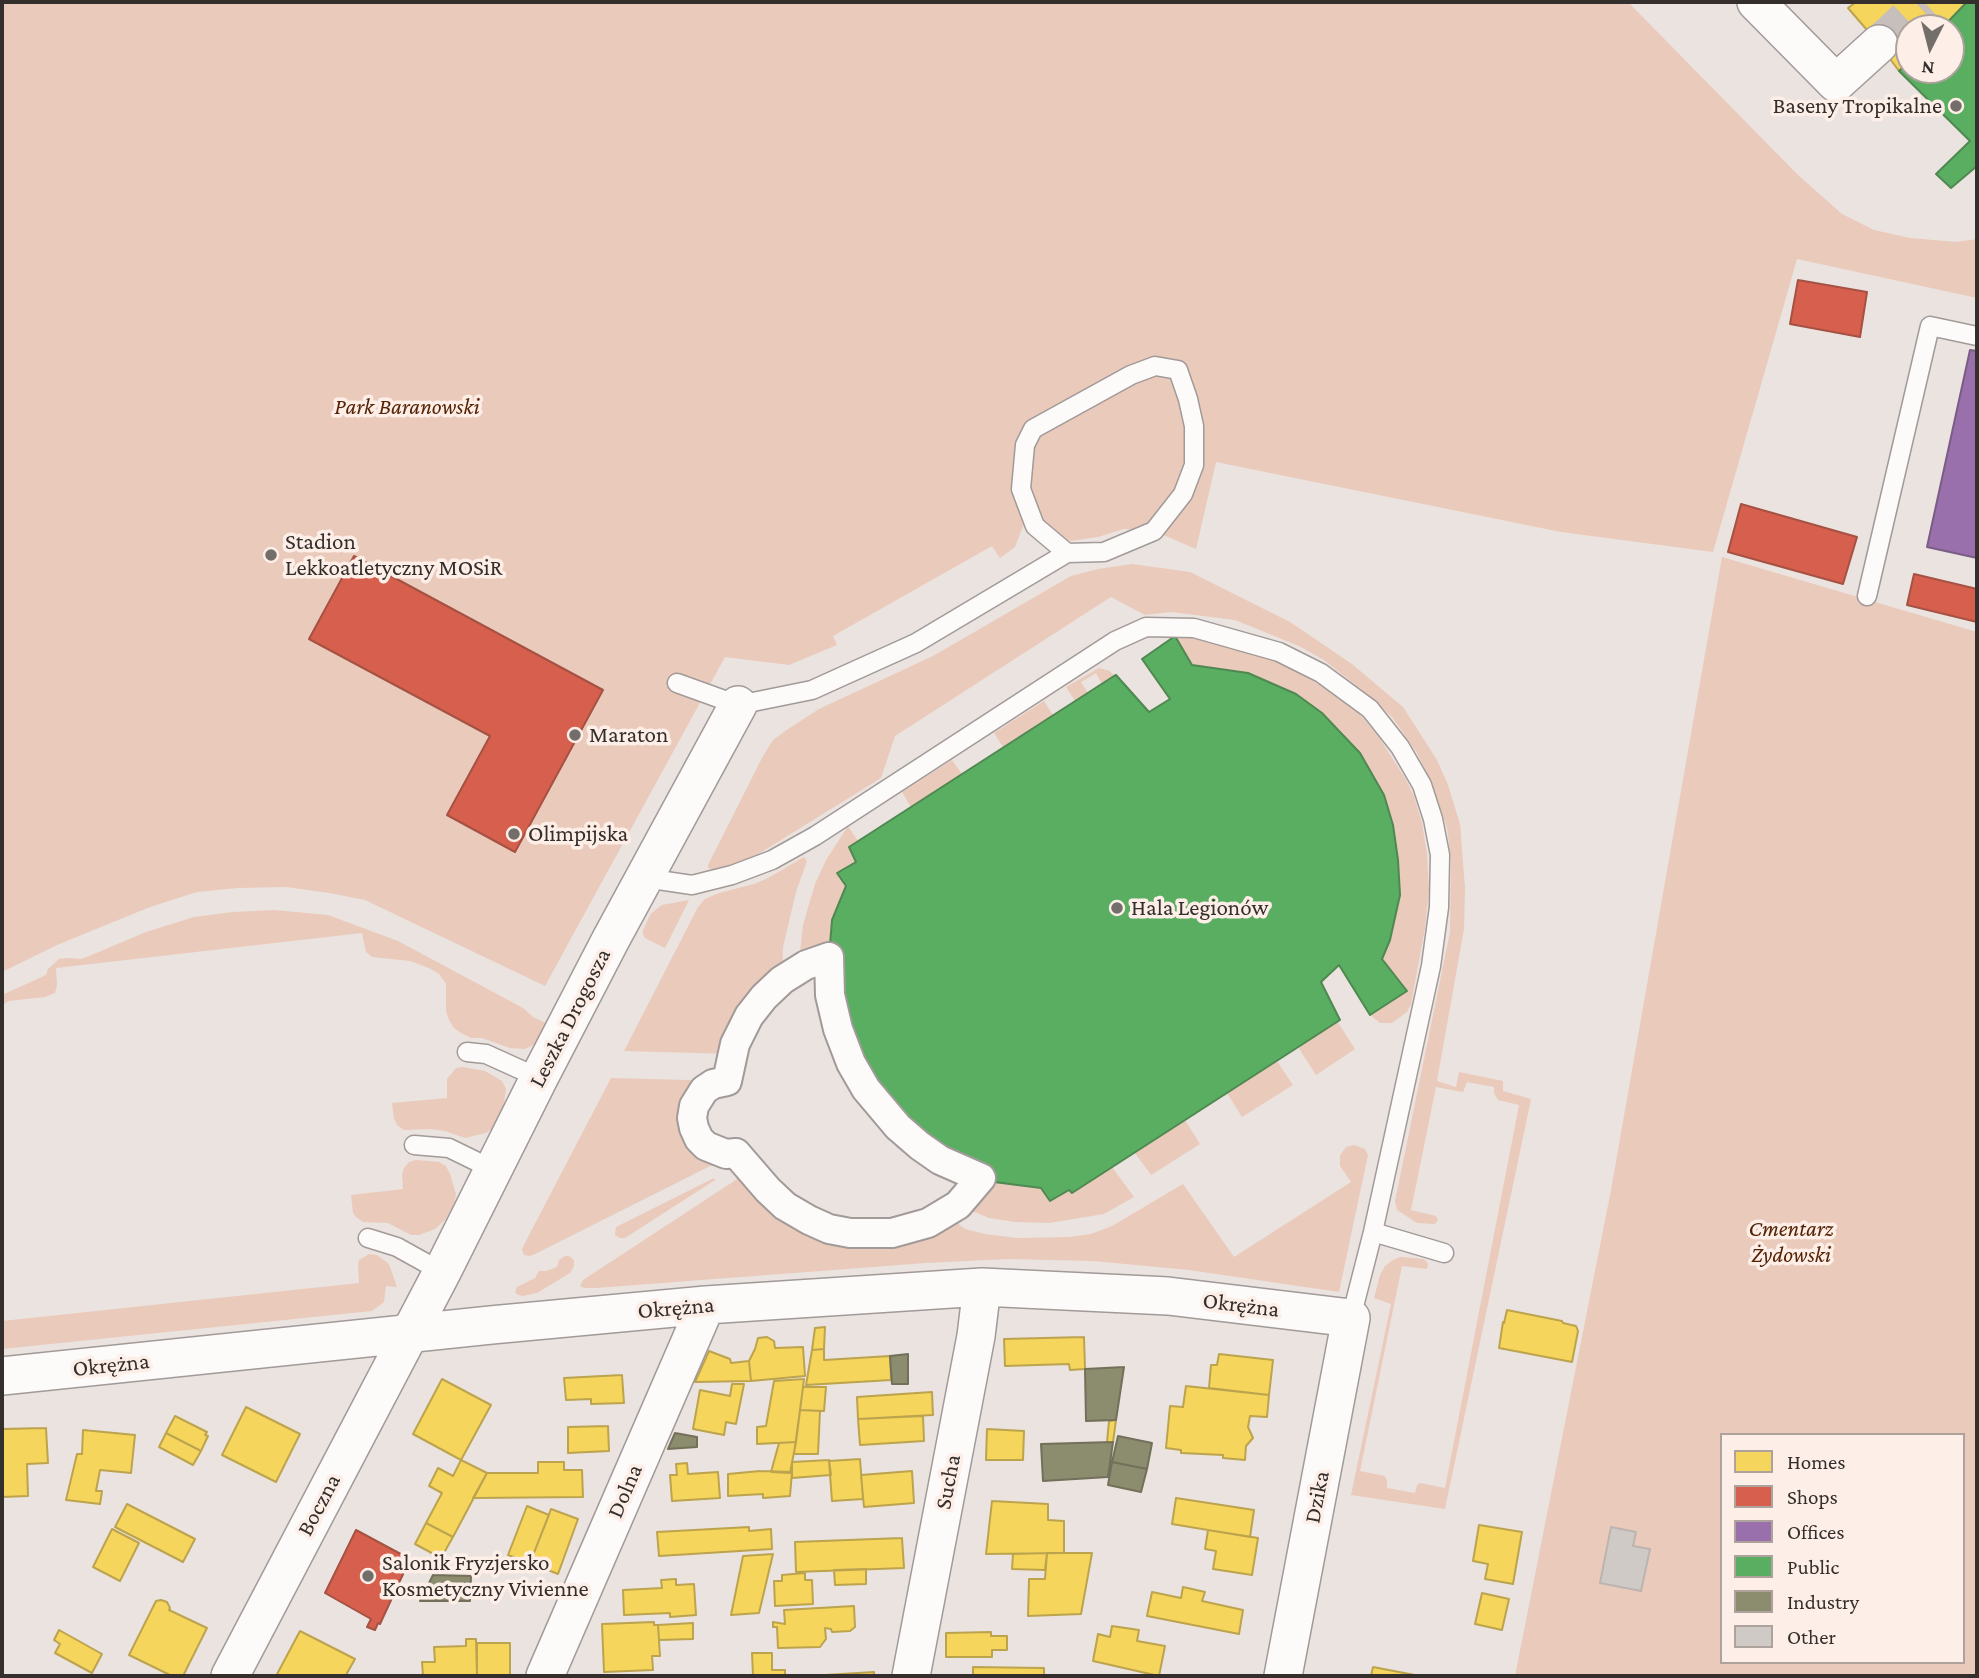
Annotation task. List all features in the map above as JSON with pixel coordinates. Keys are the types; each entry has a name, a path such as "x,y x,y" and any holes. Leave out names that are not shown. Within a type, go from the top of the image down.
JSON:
{"street":[{"path":"1756,2 1836,83 1879,44"},
{"name":"Leszka Drogosza","path":"409,1334 539,1078 738,705"},
{"path":"829,957 830,995 838,1029 851,1063 866,1089 898,1127 920,1146 940,1160 981,1178 958,1205 944,1213 929,1223 892,1233 850,1233 829,1229 785,1206 737,1153 726,1154 715,1150 699,1139 692,1118 698,1098 713,1084 727,1081 735,1044 764,997 782,980 806,965 829,957"},
{"name":"Okrężna","path":"2,1376 706,1306 982,1287 1168,1296 1351,1318"},
{"name":"Sucha","path":"911,1676 976,1336 982,1287"},
{"name":"Dolna","path":"545,1676 706,1306"},
{"name":"Dzika","path":"1283,1676 1351,1318"},
{"name":"Boczna","path":"230,1676 409,1334"}],"lane":[{"path":"1867,596 1930,326 1977,336"},
{"path":"677,682 738,705 811,691 916,643 1067,553 1104,552 1154,531 1183,494 1194,465 1194,426 1178,370 1155,366 1131,375 1033,429 1025,445 1021,489 1034,526 1067,553"},
{"path":"645,877 692,885 732,876 772,860 1115,641 1146,627 1194,628 1279,652 1321,673 1370,709 1400,747 1422,785 1440,855 1439,907 1431,966 1373,1232 1351,1318"},
{"path":"467,1052 486,1054 539,1078"},
{"path":"414,1145 449,1148 494,1170"},
{"path":"1373,1232 1444,1253"},
{"path":"368,1238 397,1247 442,1272"}],"green space":[{"name":"Park Baranowski","path":"2,2 1628,2 1798,175 1842,214 1874,230 1910,238 1956,242 1977,239 1977,298 1797,259 1713,552 1561,532 1216,462 1196,549 1154,531 1124,529 1098,537 1070,541 1040,521 1023,526 1015,547 1000,558 992,546 833,636 837,645 789,665 725,657 545,986 365,900 286,887 197,892 150,907 57,945 2,972"},
{"name":"Cmentarz Żydowski","path":"1722,557 1977,632 1977,1676 1515,1676 1611,1190"},
{"path":"1132,564 1190,572 1290,622 1352,664 1403,707 1437,760 1448,785 1460,824 1465,888 1464,929 1437,1081 1456,1087 1459,1072 1503,1081 1503,1091 1531,1099 1445,1509 1351,1495 1391,1304 1374,1298 1380,1275 1385,1266 1393,1260 1400,1257 1424,1259 1428,1264 1427,1269 1402,1266 1360,1471 1385,1476 1387,1488 1415,1493 1420,1483 1445,1488 1519,1105 1498,1100 1494,1087 1467,1082 1463,1092 1436,1087 1411,1210 1436,1216 1438,1220 1435,1224 1417,1223 1397,1210 1395,1201 1450,932 1451,861 1447,828 1435,792 1417,753 1392,717 1368,695 1324,660 1299,646 1235,620 1171,612 1145,615 1111,597 895,736 881,778 752,858 714,870 708,868 763,756 773,740 788,729 819,709 933,656 1071,576"},
{"path":"1175,636 1240,647 1293,669 1333,693 1358,712 1378,736 1405,778 1422,823 1429,890 1411,1004 1407,1012 1392,1023 1380,1023 1370,1015 1400,895 1393,825 1384,795 1371,771 1341,731 1296,694 1248,673 1192,665"},
{"path":"1099,668 1110,671 1114,676 1102,684 1096,673 1081,682 1088,693 1075,701 1066,687"},
{"path":"1044,701 1053,715 1003,747 994,733"},
{"path":"952,760 962,774 911,807 902,792"},
{"path":"848,826 858,841 849,847 856,862 837,873 846,886 832,920 829,957 798,970 803,925 815,884 826,860"},
{"path":"804,857 807,861 796,892 783,947 782,980 733,1054 624,1051 698,907 705,899 754,884"},
{"path":"689,900 665,948 645,938 643,930 654,911 662,905"},
{"path":"274,910 328,915 398,941 548,1024 538,1043 525,1049 510,1048 482,1038 471,1038 454,1028 449,1020 446,1011 446,984 439,974 410,961 372,957 366,952 362,933 56,968 55,993 45,997 9,1001 2,1005 2,995 46,975 48,969 59,959 82,959 146,932 194,917"},
{"path":"1337,1021 1355,1049 1316,1075 1298,1047"},
{"path":"1277,1061 1293,1085 1242,1117 1227,1093"},
{"path":"456,1068 485,1071 502,1081 506,1089 503,1110 494,1127 486,1133 465,1138 445,1131 404,1130 398,1126 394,1119 392,1103 447,1098 447,1079"},
{"path":"611,1078 727,1081 692,1118 736,1153 539,1252 530,1256 524,1255 522,1249"},
{"path":"1185,1120 1200,1144 1151,1175 1135,1153"},
{"path":"1354,1145 1365,1149 1368,1155 1339,1292 1189,1270 1093,1261 1008,1259 596,1288 580,1286 583,1280 751,1170 829,1229 944,1213 965,1229 1017,1238 1091,1234 1112,1226 1183,1184 1234,1257 1351,1182 1340,1166 1340,1155 1346,1147"},
{"path":"409,1162 439,1162 446,1166 450,1174 456,1194 445,1220 435,1229 411,1235 388,1223 363,1222 356,1217 351,1195 403,1189 404,1168"},
{"path":"1112,1167 1134,1197 1104,1214 1049,1223 1015,1222 989,1218 958,1205 994,1182 1041,1188 1050,1201 1069,1190 1072,1193"},
{"path":"714,1178 715,1180 625,1238 615,1235 616,1227"},
{"path":"369,1254 377,1255 389,1264 397,1287 386,1286 384,1302 372,1311 2,1349 2,1321 359,1283 359,1260"},
{"path":"565,1256 574,1260 570,1273 537,1293 523,1296 515,1292 517,1287 535,1278 539,1271 557,1267 559,1260"}],"building: Homes":[{"path":"1856,2 1967,2 1955,14 1895,14 1895,66 1848,8"},
{"path":"1507,1310 1576,1326 1578,1331 1572,1362 1499,1348"},
{"path":"825,1327 824,1349 812,1350 815,1328"},
{"path":"767,1337 774,1341 775,1348 803,1347 805,1376 751,1381 749,1361 758,1338"},
{"path":"1084,1337 1085,1369 1070,1370 1069,1364 1005,1366 1004,1339"},
{"path":"824,1349 824,1360 890,1356 891,1380 806,1385 812,1350"},
{"path":"709,1351 730,1359 731,1363 749,1361 751,1381 695,1382"},
{"path":"1219,1354 1273,1360 1269,1395 1209,1388 1211,1365 1217,1365"},
{"path":"622,1375 624,1403 591,1404 591,1399 566,1400 564,1378"},
{"path":"442,1379 491,1405 461,1460 413,1434"},
{"path":"804,1379 796,1442 757,1444 757,1427 766,1426 774,1381"},
{"path":"732,1384 744,1384 736,1424 726,1422 724,1435 693,1429 700,1390 730,1396"},
{"path":"1186,1386 1269,1395 1267,1417 1250,1416 1248,1427 1253,1438 1246,1446 1245,1460 1223,1458 1223,1455 1181,1453 1181,1450 1166,1448 1170,1406 1183,1407"},
{"path":"803,1387 826,1387 824,1411 800,1410"},
{"path":"932,1392 933,1415 858,1419 857,1397"},
{"path":"246,1407 300,1434 276,1482 222,1455"},
{"path":"800,1410 820,1411 818,1454 794,1454"},
{"path":"175,1416 207,1432 205,1435 208,1436 201,1451 166,1433"},
{"path":"923,1416 924,1441 860,1445 858,1419"},
{"path":"1116,1420 1113,1442 1107,1442 1109,1421"},
{"path":"608,1426 609,1451 568,1453 568,1427"},
{"path":"46,1428 48,1463 27,1464 28,1496 2,1497 2,1429"},
{"path":"987,1429 1024,1431 1023,1460 986,1460"},
{"path":"83,1430 135,1435 131,1473 100,1470 96,1491 102,1491 100,1504 66,1500 77,1454 82,1454"},
{"path":"166,1433 201,1451 193,1465 159,1447"},
{"path":"796,1442 790,1473 771,1472 779,1443"},
{"path":"860,1459 863,1499 832,1501 829,1461"},
{"path":"461,1460 487,1473 453,1537 426,1523 442,1493 429,1486 438,1468 453,1476"},
{"path":"829,1460 831,1475 792,1478 792,1462"},
{"path":"538,1462 564,1462 564,1470 582,1470 583,1497 473,1498 487,1473 538,1473"},
{"path":"687,1463 688,1474 718,1472 720,1498 672,1501 670,1475 677,1475 676,1464"},
{"path":"912,1471 914,1503 864,1507 861,1475"},
{"path":"792,1472 790,1496 728,1496 728,1474"},
{"path":"1176,1498 1254,1510 1250,1537 1172,1524"},
{"path":"992,1501 1048,1504 1048,1520 1064,1521 1064,1553 986,1554"},
{"path":"127,1504 195,1539 183,1562 115,1527"},
{"path":"527,1506 549,1515 530,1563 508,1555"},
{"path":"551,1509 578,1519 558,1574 530,1563"},
{"path":"426,1523 453,1537 441,1558 415,1544"},
{"path":"1479,1525 1522,1532 1513,1584 1485,1579 1488,1564 1473,1561"},
{"path":"749,1527 749,1531 771,1529 772,1549 659,1556 657,1532"},
{"path":"112,1529 139,1543 120,1581 93,1567"},
{"path":"1208,1530 1258,1538 1252,1575 1213,1569 1216,1551 1205,1549"},
{"path":"902,1538 904,1568 796,1572 795,1542"},
{"path":"1047,1553 1045,1570 1012,1569 1013,1554"},
{"path":"1047,1553 1092,1553 1081,1614 1028,1616 1029,1579 1045,1579"},
{"path":"773,1554 759,1613 731,1615 743,1556"},
{"path":"866,1569 866,1584 835,1585 834,1570"},
{"path":"805,1573 805,1580 812,1580 813,1604 775,1606 774,1581 782,1581 782,1575"},
{"path":"676,1579 676,1585 694,1584 696,1615 624,1615 623,1590 662,1588 661,1580"},
{"path":"1183,1587 1205,1592 1202,1601 1243,1610 1239,1634 1147,1616 1152,1592 1181,1598"},
{"path":"1482,1593 1509,1599 1502,1630 1475,1624"},
{"path":"156,1601 167,1602 169,1610 207,1628 183,1676 172,1676 129,1655"},
{"path":"854,1606 855,1627 850,1631 832,1632 831,1629 825,1628 826,1639 820,1647 778,1648 777,1627 773,1627 773,1622 785,1624 784,1610"},
{"path":"654,1622 654,1625 658,1625 660,1656 652,1656 653,1670 604,1672 602,1624"},
{"path":"693,1623 693,1639 659,1640 658,1625"},
{"path":"1112,1626 1139,1630 1137,1641 1165,1646 1159,1676 1093,1661 1098,1634 1110,1637"},
{"path":"59,1630 102,1654 92,1673 55,1653 60,1644 54,1640"},
{"path":"300,1631 355,1659 346,1675 348,1676 276,1676"},
{"path":"991,1632 991,1636 1007,1636 1007,1650 992,1650 992,1657 946,1657 946,1633"},
{"path":"466,1639 476,1639 477,1676 423,1676 422,1662 435,1662 434,1647 466,1646"},
{"path":"477,1643 510,1643 510,1675 477,1676"},
{"path":"752,1653 772,1653 772,1670 785,1670 785,1676 753,1676"},
{"path":"973,1667 1044,1668 1044,1676 973,1676"},
{"path":"1373,1667 1420,1676 1371,1676"},
{"path":"874,1672 874,1676 809,1676"}],"building: Shops":[{"path":"1798,280 1867,292 1860,337 1790,324"},
{"path":"1741,504 1857,537 1843,584 1728,552"},
{"path":"354,556 603,690 515,852 447,815 490,736 309,639"},
{"path":"1914,574 1977,589 1977,622 1907,605"},
{"name":"Salonik Fryzjersko Kosmetyczny Vivienne","path":"356,1530 410,1559 375,1630 367,1627 371,1619 325,1593"}],"building: Offices":[{"path":"1970,350 1977,351 1977,558 1927,547"}],"building: Public":[{"name":"Baseny Tropikalne","path":"1967,2 1977,2 1977,166 1951,188 1936,174 1970,141 1912,84 1965,84 1965,14 1955,14"},
{"name":"Hala Legionów","path":"1175,636 1192,665 1248,673 1296,694 1322,713 1360,753 1384,795 1393,825 1400,895 1390,940 1382,959 1407,991 1370,1015 1339,965 1321,982 1340,1020 1072,1193 1069,1190 1050,1201 1041,1188 994,1182 898,1127 830,995 832,920 846,886 837,873 856,862 849,847 1114,676 1116,675 1149,712 1170,699 1142,659"}],"building: Industry":[{"path":"908,1354 908,1384 892,1384 890,1356"},
{"path":"1124,1367 1116,1420 1086,1421 1085,1369"},
{"path":"675,1433 697,1437 697,1447 668,1449"},
{"path":"1118,1436 1152,1443 1147,1469 1112,1462"},
{"path":"1113,1442 1108,1477 1043,1481 1041,1444"},
{"path":"1112,1462 1147,1469 1141,1492 1108,1485"},
{"path":"433,1575 471,1576 470,1601 420,1601"}],"building: Other":[{"path":"1611,1527 1636,1532 1633,1546 1650,1549 1641,1591 1600,1583"}],"tunnel":[{"path":"1879,44 1924,2"}],"place":[{"name":"Baseny Tropikalne","path":"1956,106"},
{"name":"Stadion Lekkoatletyczny MOSiR","path":"271,555"},
{"name":"Maraton","path":"575,735"},
{"name":"Olimpijska","path":"514,834"},
{"name":"Hala Legionów","path":"1117,908"},
{"name":"Salonik Fryzjersko Kosmetyczny Vivienne","path":"368,1576"}]}
